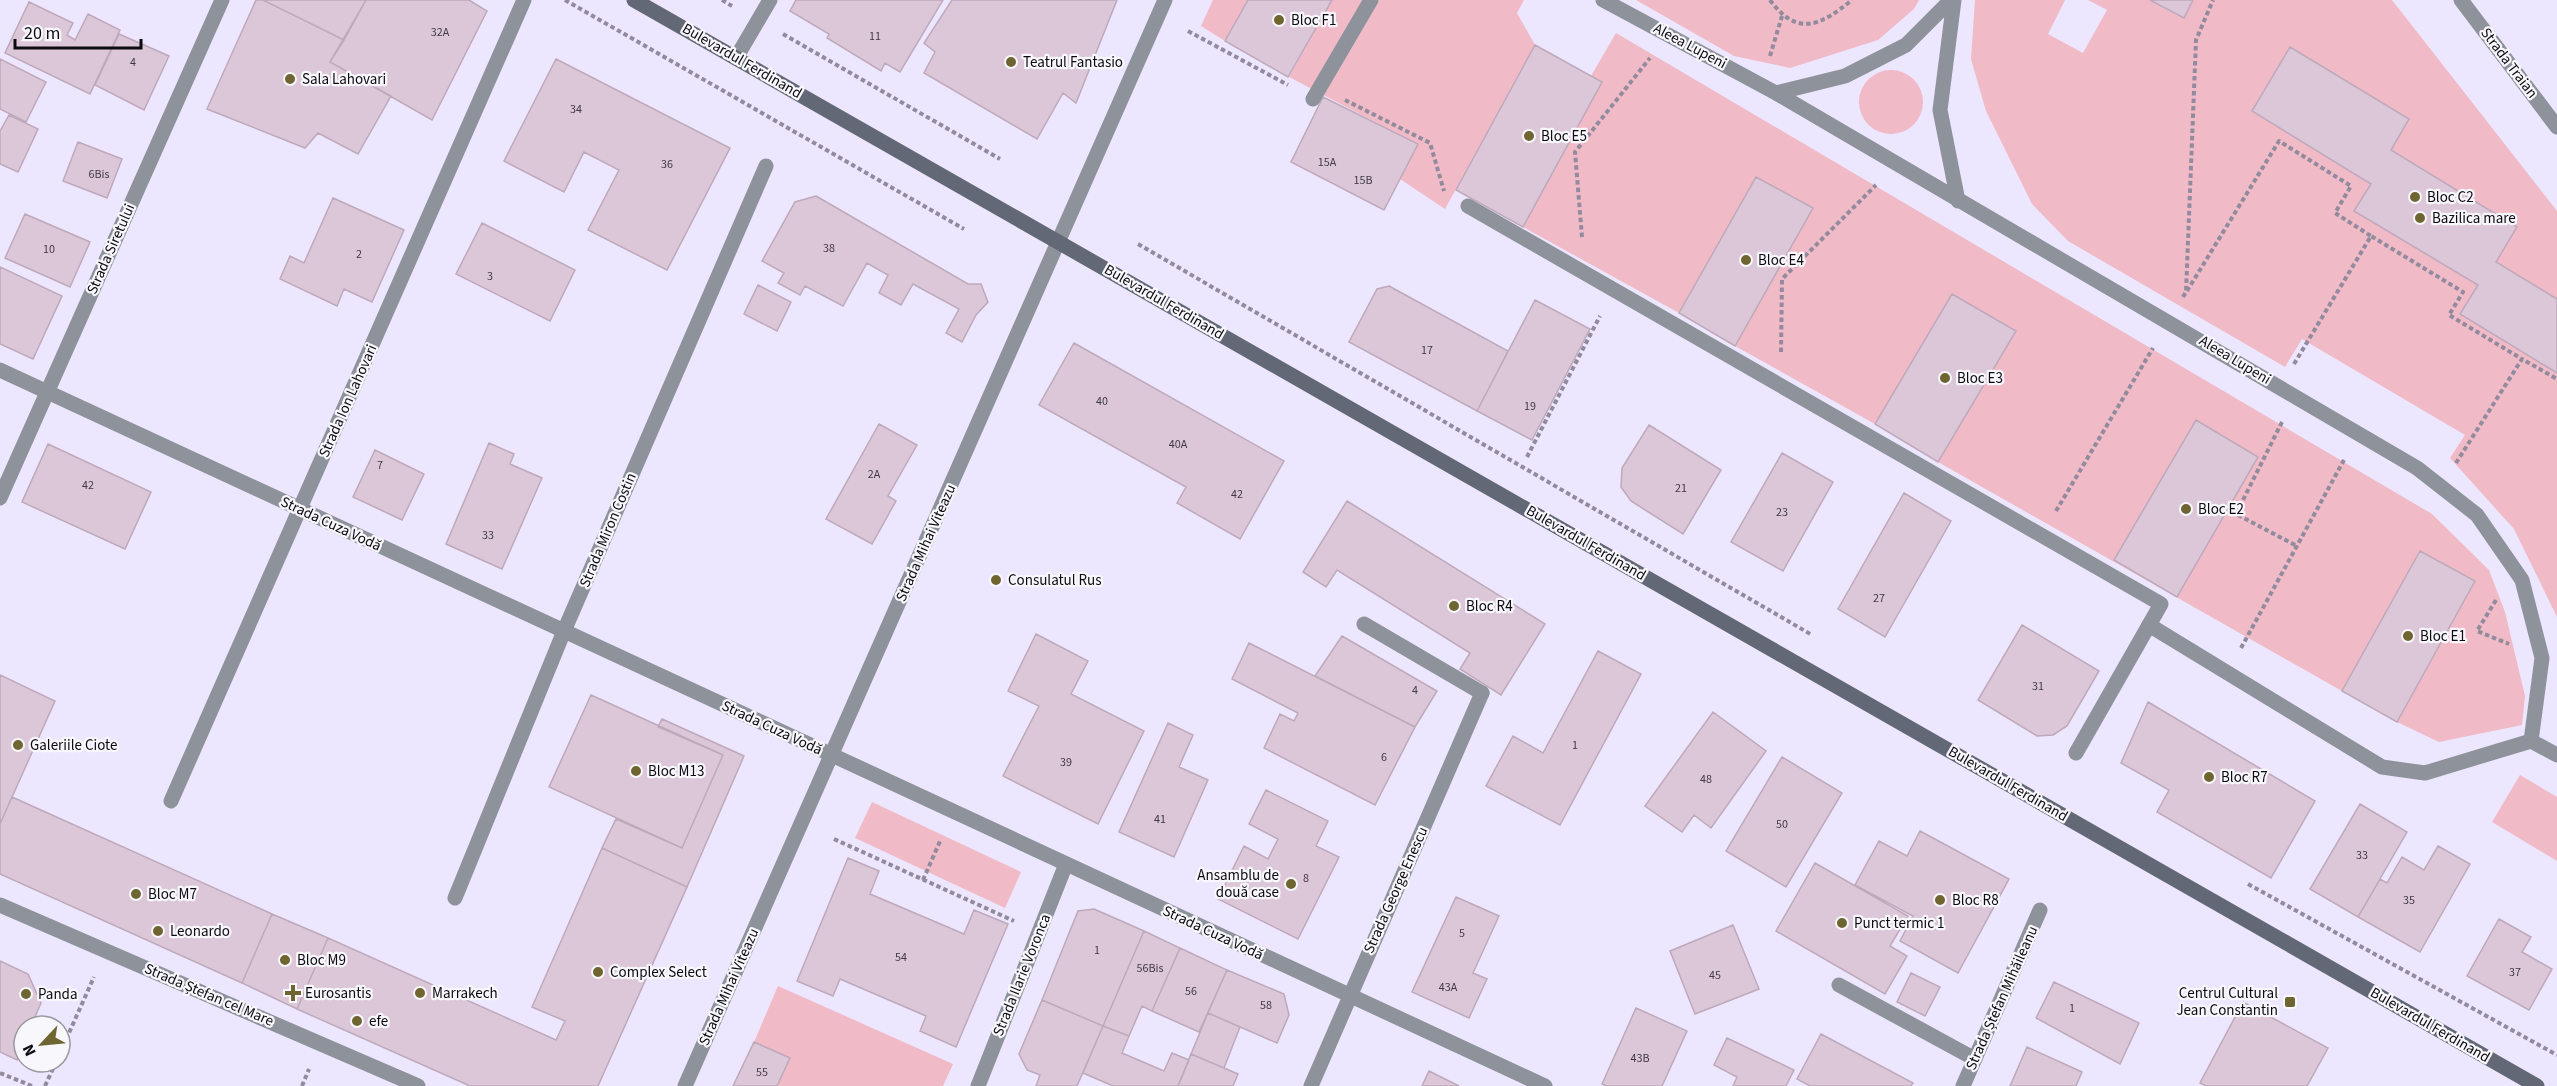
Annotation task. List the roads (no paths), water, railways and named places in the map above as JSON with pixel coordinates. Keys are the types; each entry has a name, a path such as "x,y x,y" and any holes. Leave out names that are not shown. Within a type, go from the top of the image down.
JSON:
{"main road":[{"name":"Bulevardul Ferdinand","path":"634,0 2537,1086"}],"street":[{"name":"Strada Siretului","path":"0,498 222,0"},
{"name":"Strada Ion Lahovari","path":"171,801 524,0"},
{"path":"736,58 770,0"},
{"name":"Strada Mihai Viteazu","path":"685,1086 1166,0"},
{"path":"1316,93 1371,0"},
{"name":"Aleea Lupeni","path":"1603,0 1761,84 1958,201 2280,386 2417,468 2441,486 2477,515 2522,580 2541,658 2531,741"},
{"path":"1776,93 1845,76 1906,45 1952,0"},
{"path":"1952,0 1940,110 1958,201"},
{"name":"Strada Traian","path":"2461,0 2557,127"},
{"name":"Strada Miron Costin","path":"454,897 564,631 766,166"},
{"path":"1468,206 2161,604 2076,753"},
{"name":"Strada Cuza Vodă","path":"0,370 1545,1086"},
{"name":"Strada George Enescu","path":"1311,1086 1482,693 1365,624"},
{"path":"2149,625 2382,767 2425,773 2531,741 2557,755"},
{"name":"Strada Ilarie Voronca","path":"978,1086 1066,864"},
{"name":"Strada Ștefan cel Mare","path":"0,905 418,1086"},
{"name":"Strada Ștefan Mihăileanu","path":"1963,1086 2040,910"},
{"path":"1839,985 1975,1059"}],"place":[{"name":"Bloc F1","path":"1279,20"},
{"name":"Teatrul Fantasio","path":"1011,62"},
{"name":"Sala Lahovari","path":"290,79"},
{"name":"Bloc E5","path":"1529,136"},
{"name":"Bloc C2","path":"2415,197"},
{"name":"Bazilica mare","path":"2420,218"},
{"name":"Bloc E4","path":"1746,260"},
{"name":"Bloc E3","path":"1945,378"},
{"name":"Bloc E2","path":"2186,509"},
{"name":"Consulatul Rus","path":"996,580"},
{"name":"Bloc R4","path":"1454,606"},
{"name":"Bloc E1","path":"2408,636"},
{"name":"Galeriile Ciote","path":"18,745"},
{"name":"Bloc M13","path":"636,771"},
{"name":"Bloc R7","path":"2209,777"},
{"name":"Ansamblu de două case","path":"1291,884"},
{"name":"Bloc M7","path":"136,894"},
{"name":"Bloc R8","path":"1940,900"},
{"name":"Punct termic 1","path":"1842,923"},
{"name":"Leonardo","path":"158,931"},
{"name":"Bloc M9","path":"285,960"},
{"name":"Complex Select","path":"598,972"},
{"name":"Eurosantis","path":"293,993"},
{"name":"Marrakech","path":"420,993"},
{"name":"Panda","path":"26,994"},
{"name":"Centrul Cultural Jean Constantin","path":"2290,1002"},
{"name":"efe","path":"357,1021"}]}
